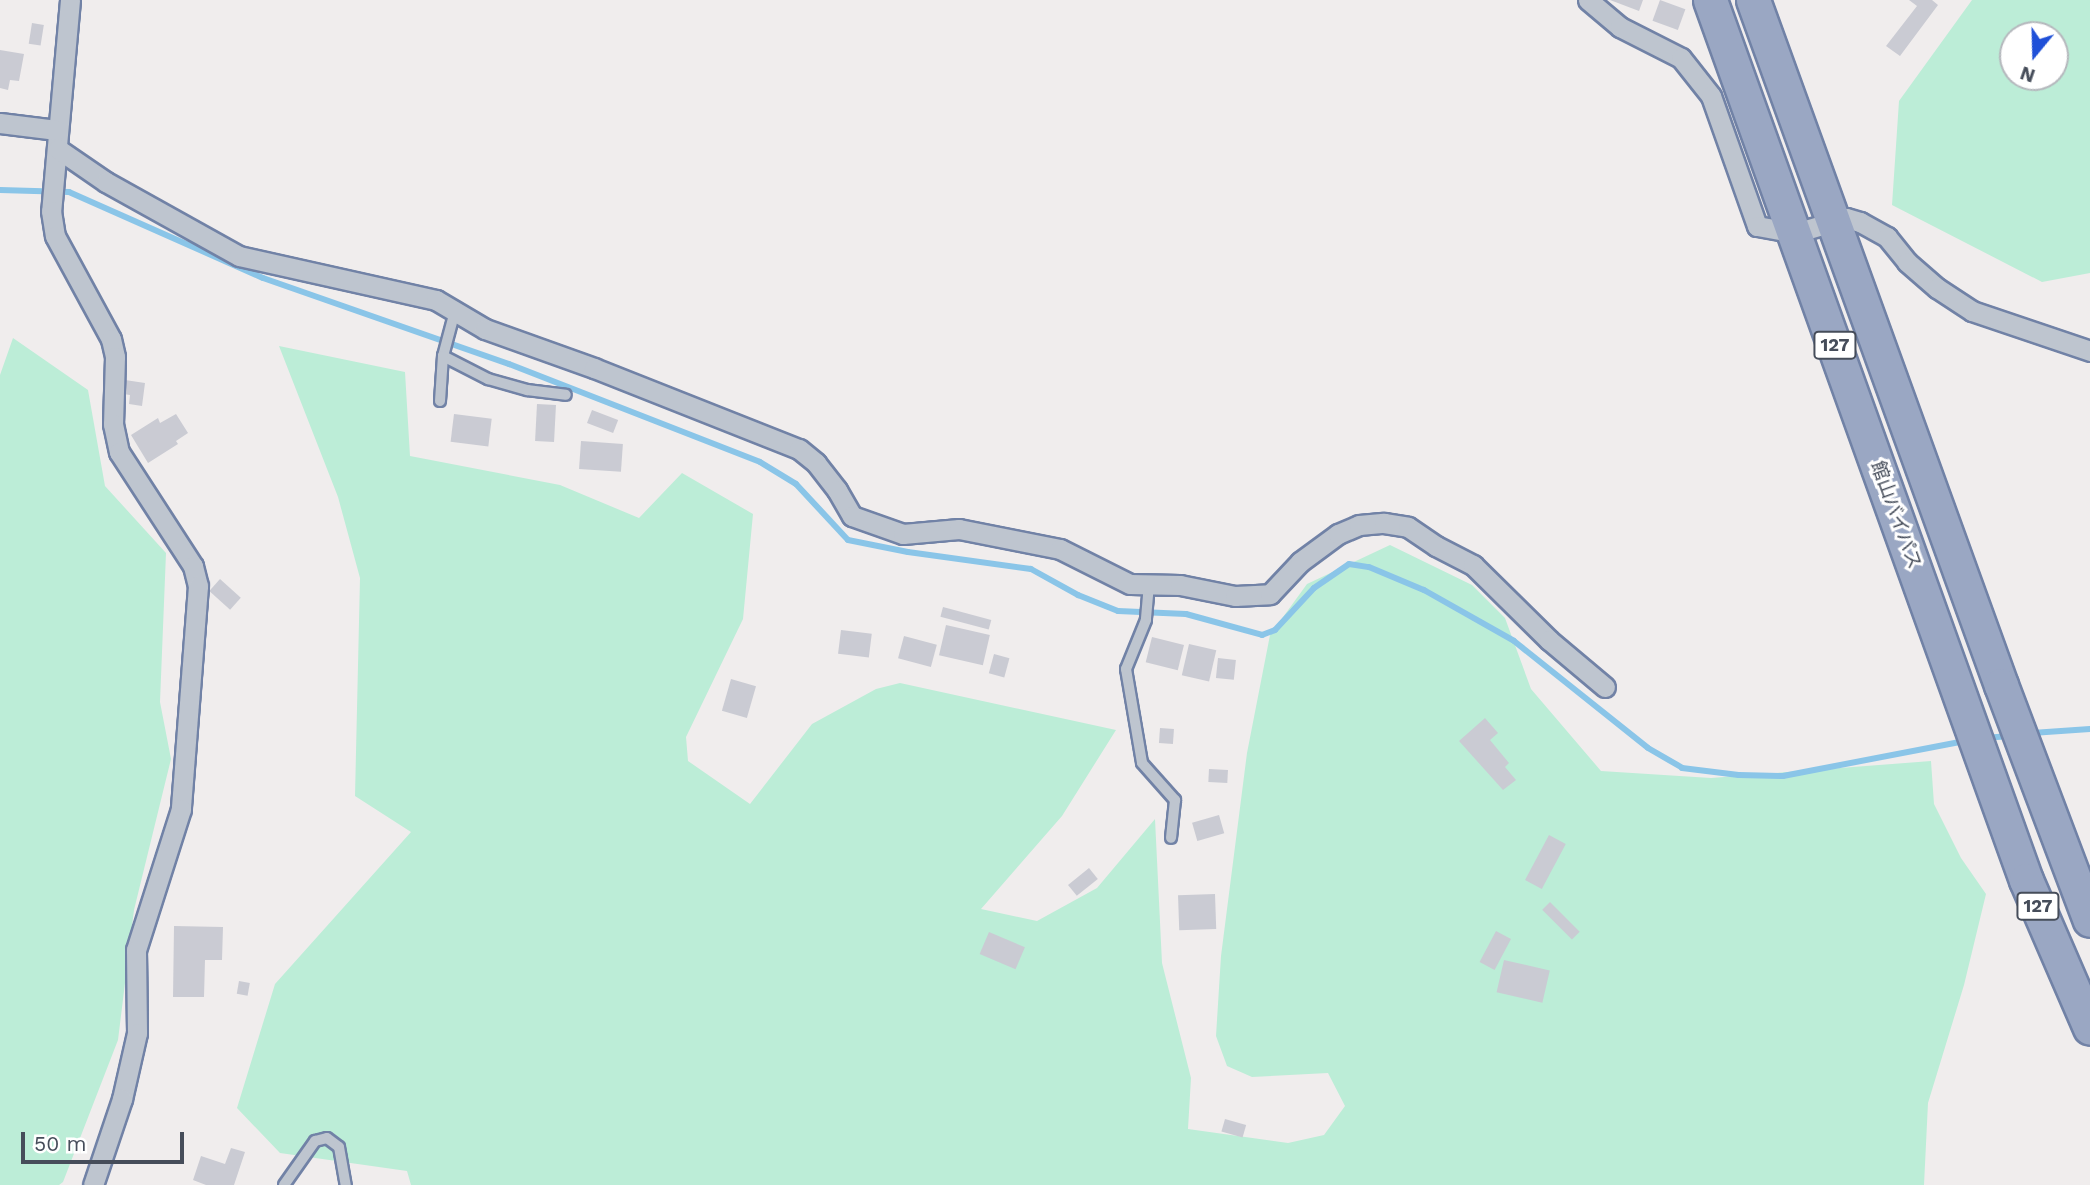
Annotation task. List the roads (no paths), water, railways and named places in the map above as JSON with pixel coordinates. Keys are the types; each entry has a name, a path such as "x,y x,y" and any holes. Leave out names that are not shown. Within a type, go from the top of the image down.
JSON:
{"highway":[{"name":"館山バイパス","path":"1710,0 2026,880 2090,1028"},
{"name":"127","path":"1753,0 2001,685 2090,920"}],"street":[{"path":"70,0 51,211 55,236 111,339 115,357 113,425 119,452 193,566 198,586 181,809 136,950 137,1033 122,1099 93,1185"},
{"path":"1588,0 1620,27 1681,58 1711,96 1757,226 1795,233 1846,218 1860,222 1887,237 1927,279 1972,311 2090,351"},
{"path":"0,123 57,139 106,182 239,256 436,300 452,319 485,329 799,449 816,463 837,490 852,516 903,534 959,529 1060,549 1148,591 1180,585 1235,596 1270,594 1300,562 1338,534 1359,525 1384,523 1408,527 1436,546 1473,565 1549,640 1605,687"}],"lane":[{"path":"440,401 443,352 452,319"},
{"path":"443,352 488,379 527,390 566,395"},
{"path":"1148,591 1146,620 1126,670 1142,763 1175,800 1171,838"},
{"path":"284,1185 315,1141 327,1138 339,1147 346,1185"}],"waterway":[{"path":"0,190 69,192 263,278 509,364 760,462 796,484 848,540 908,552 1031,569 1078,595 1118,611 1186,614 1262,635 1275,630 1314,588 1349,564 1369,567 1424,590 1514,641 1648,748 1682,768 1739,775 1783,776 1964,741"},
{"path":"2031,733 2090,729"},
{"path":"1985,738 2009,736"}]}
